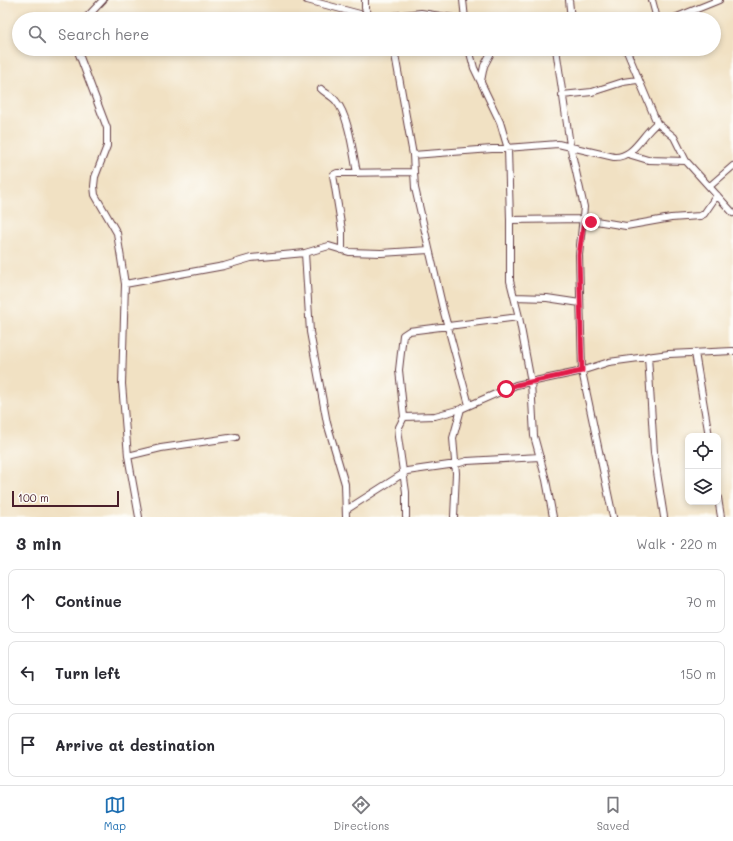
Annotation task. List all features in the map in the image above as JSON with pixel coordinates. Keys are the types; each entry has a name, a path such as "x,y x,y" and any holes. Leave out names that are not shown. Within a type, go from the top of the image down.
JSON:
{"street":[{"path":"92,12 103,0"},
{"path":"306,0 351,12"},
{"path":"365,0 364,5 368,12"},
{"path":"463,0 464,12"},
{"path":"569,0 570,12"},
{"path":"652,0 655,12"},
{"path":"689,12 719,0"},
{"path":"80,56 107,128 107,146 95,177 94,186 95,195 117,233 125,284 122,384 128,456 139,517"},
{"path":"395,56 413,155 415,188 429,250 469,405"},
{"path":"471,56 474,68 500,122 508,148 510,281 519,317 531,382 534,436 546,480 553,517"},
{"path":"481,81 484,66 489,56"},
{"path":"557,56 570,145 583,202 584,220 579,255 582,371 613,517"},
{"path":"628,56 637,80 656,123 674,137 686,161 733,213"},
{"path":"562,95 592,92 623,82 637,80"},
{"path":"321,89 335,100 341,108 348,131 357,173"},
{"path":"628,154 648,130 656,123"},
{"path":"413,155 548,144 570,145 614,157 628,154 648,160 686,161"},
{"path":"710,186 733,166"},
{"path":"342,250 342,230 333,175 414,172"},
{"path":"510,220 584,220 626,226 680,216 700,216 704,214 717,195"},
{"path":"125,284 224,266 251,258 305,253 329,246 342,250 381,253 429,250"},
{"path":"305,253 310,332 327,423 345,484 346,514"},
{"path":"514,298 547,298 580,303"},
{"path":"406,517 403,473 398,437 398,427 404,417 399,370 403,335 409,331 519,317"},
{"path":"404,417 435,416 461,409 495,396 516,385 582,371 597,365 648,356 733,351"},
{"path":"695,353 708,433"},
{"path":"648,356 653,412 654,453 664,517"},
{"path":"454,517 456,464 453,450 453,438 461,409"},
{"path":"128,456 161,448 236,437"},
{"path":"346,514 403,473 468,461 540,457"},
{"path":"719,505 721,517"}],"route":[{"path":"506,389 516,385 582,371 579,255 584,220 591,222"}]}
